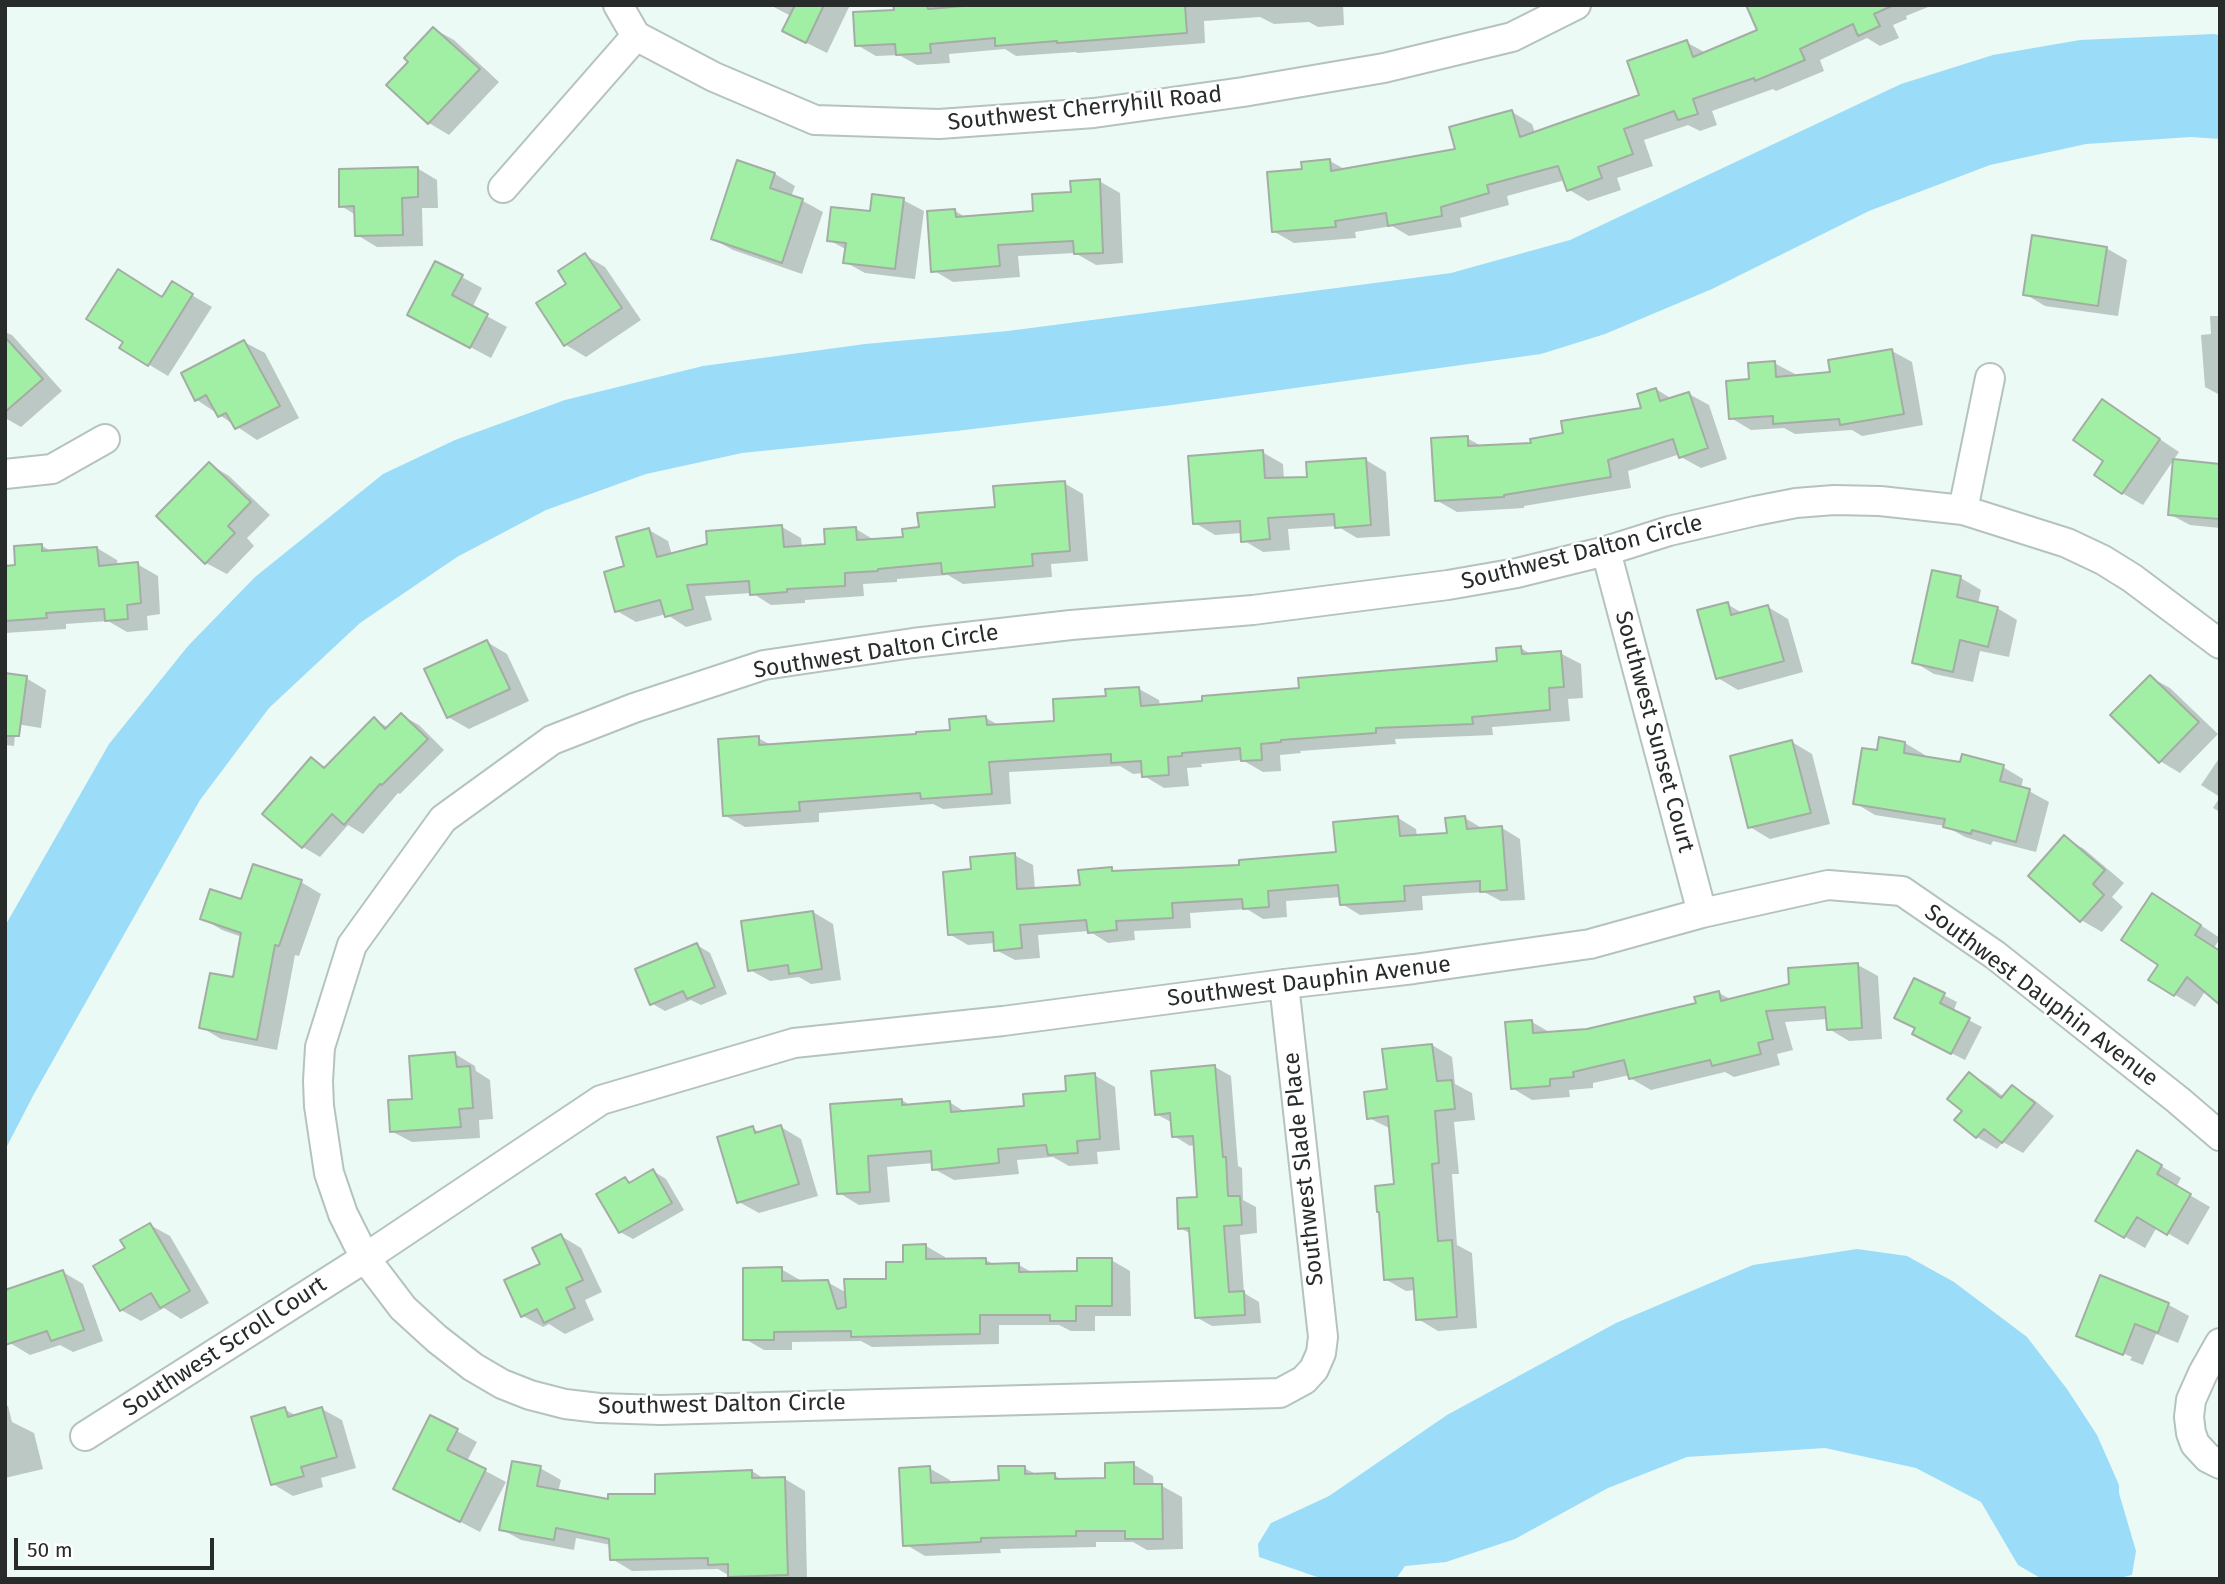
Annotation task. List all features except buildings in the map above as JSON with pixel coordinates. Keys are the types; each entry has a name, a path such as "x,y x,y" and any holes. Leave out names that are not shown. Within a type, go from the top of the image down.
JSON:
{"street":[{"path":"503,188 636,36 618,5"},
{"name":"Southwest Cherryhill Road","path":"636,36 714,77 814,120 939,124 1094,113 1384,68 1512,37 1576,5"},
{"path":"1963,510 1990,378"},
{"path":"5,474 52,469 105,439"},
{"name":"Southwest Dalton Circle","path":"1321,1353 1314,1369 1304,1380 1280,1393 662,1410 565,1404 502,1384 473,1367 402,1308 365,1258 343,1214 329,1174 318,1081 320,1047 352,945 443,819 552,740 634,708 764,665 953,638 1253,610 1448,585 1517,573 1606,551 1669,531 1796,503 1834,500 1880,501 1963,510 2067,543 2102,560 2161,598 2220,644"},
{"name":"Southwest Sunset Court","path":"1606,551 1702,913"},
{"name":"Southwest Dauphin Avenue","path":"365,1258 601,1100 794,1043 1003,1021 1590,944 1702,913 1828,885 1902,891 1995,955 2220,1136"},
{"name":"Southwest Slade Place","path":"1284,984 1323,1337 1321,1353"},
{"name":"Southwest Scroll Court","path":"85,1436 365,1258"},
{"path":"2220,1343 2191,1400 2189,1417 2195,1444 2208,1458 2220,1464"}],"water":[{"path":"2220,35 2220,139 2191,137 2086,144 1990,165 1869,211 1712,289 1605,334 1541,354 1172,405 742,453 646,474 546,510 457,557 360,623 269,708 200,800 5,1150 5,926 109,744 188,646 255,577 383,474 455,440 565,400 703,366 865,344 1008,331 1451,273 1570,240 1901,84 1993,55 2080,40"},
{"path":"1857,1249 1907,1256 1954,1282 2027,1337 2067,1389 2097,1435 2119,1485 2136,1551 2132,1575 2116,1579 2042,1579 2018,1565 1981,1502 1916,1468 1825,1448 1687,1457 1608,1488 1515,1539 1446,1562 1405,1566 1396,1579 1323,1579 1259,1557 1258,1544 1271,1523 1329,1496 1447,1415 1616,1323 1753,1265"}]}
